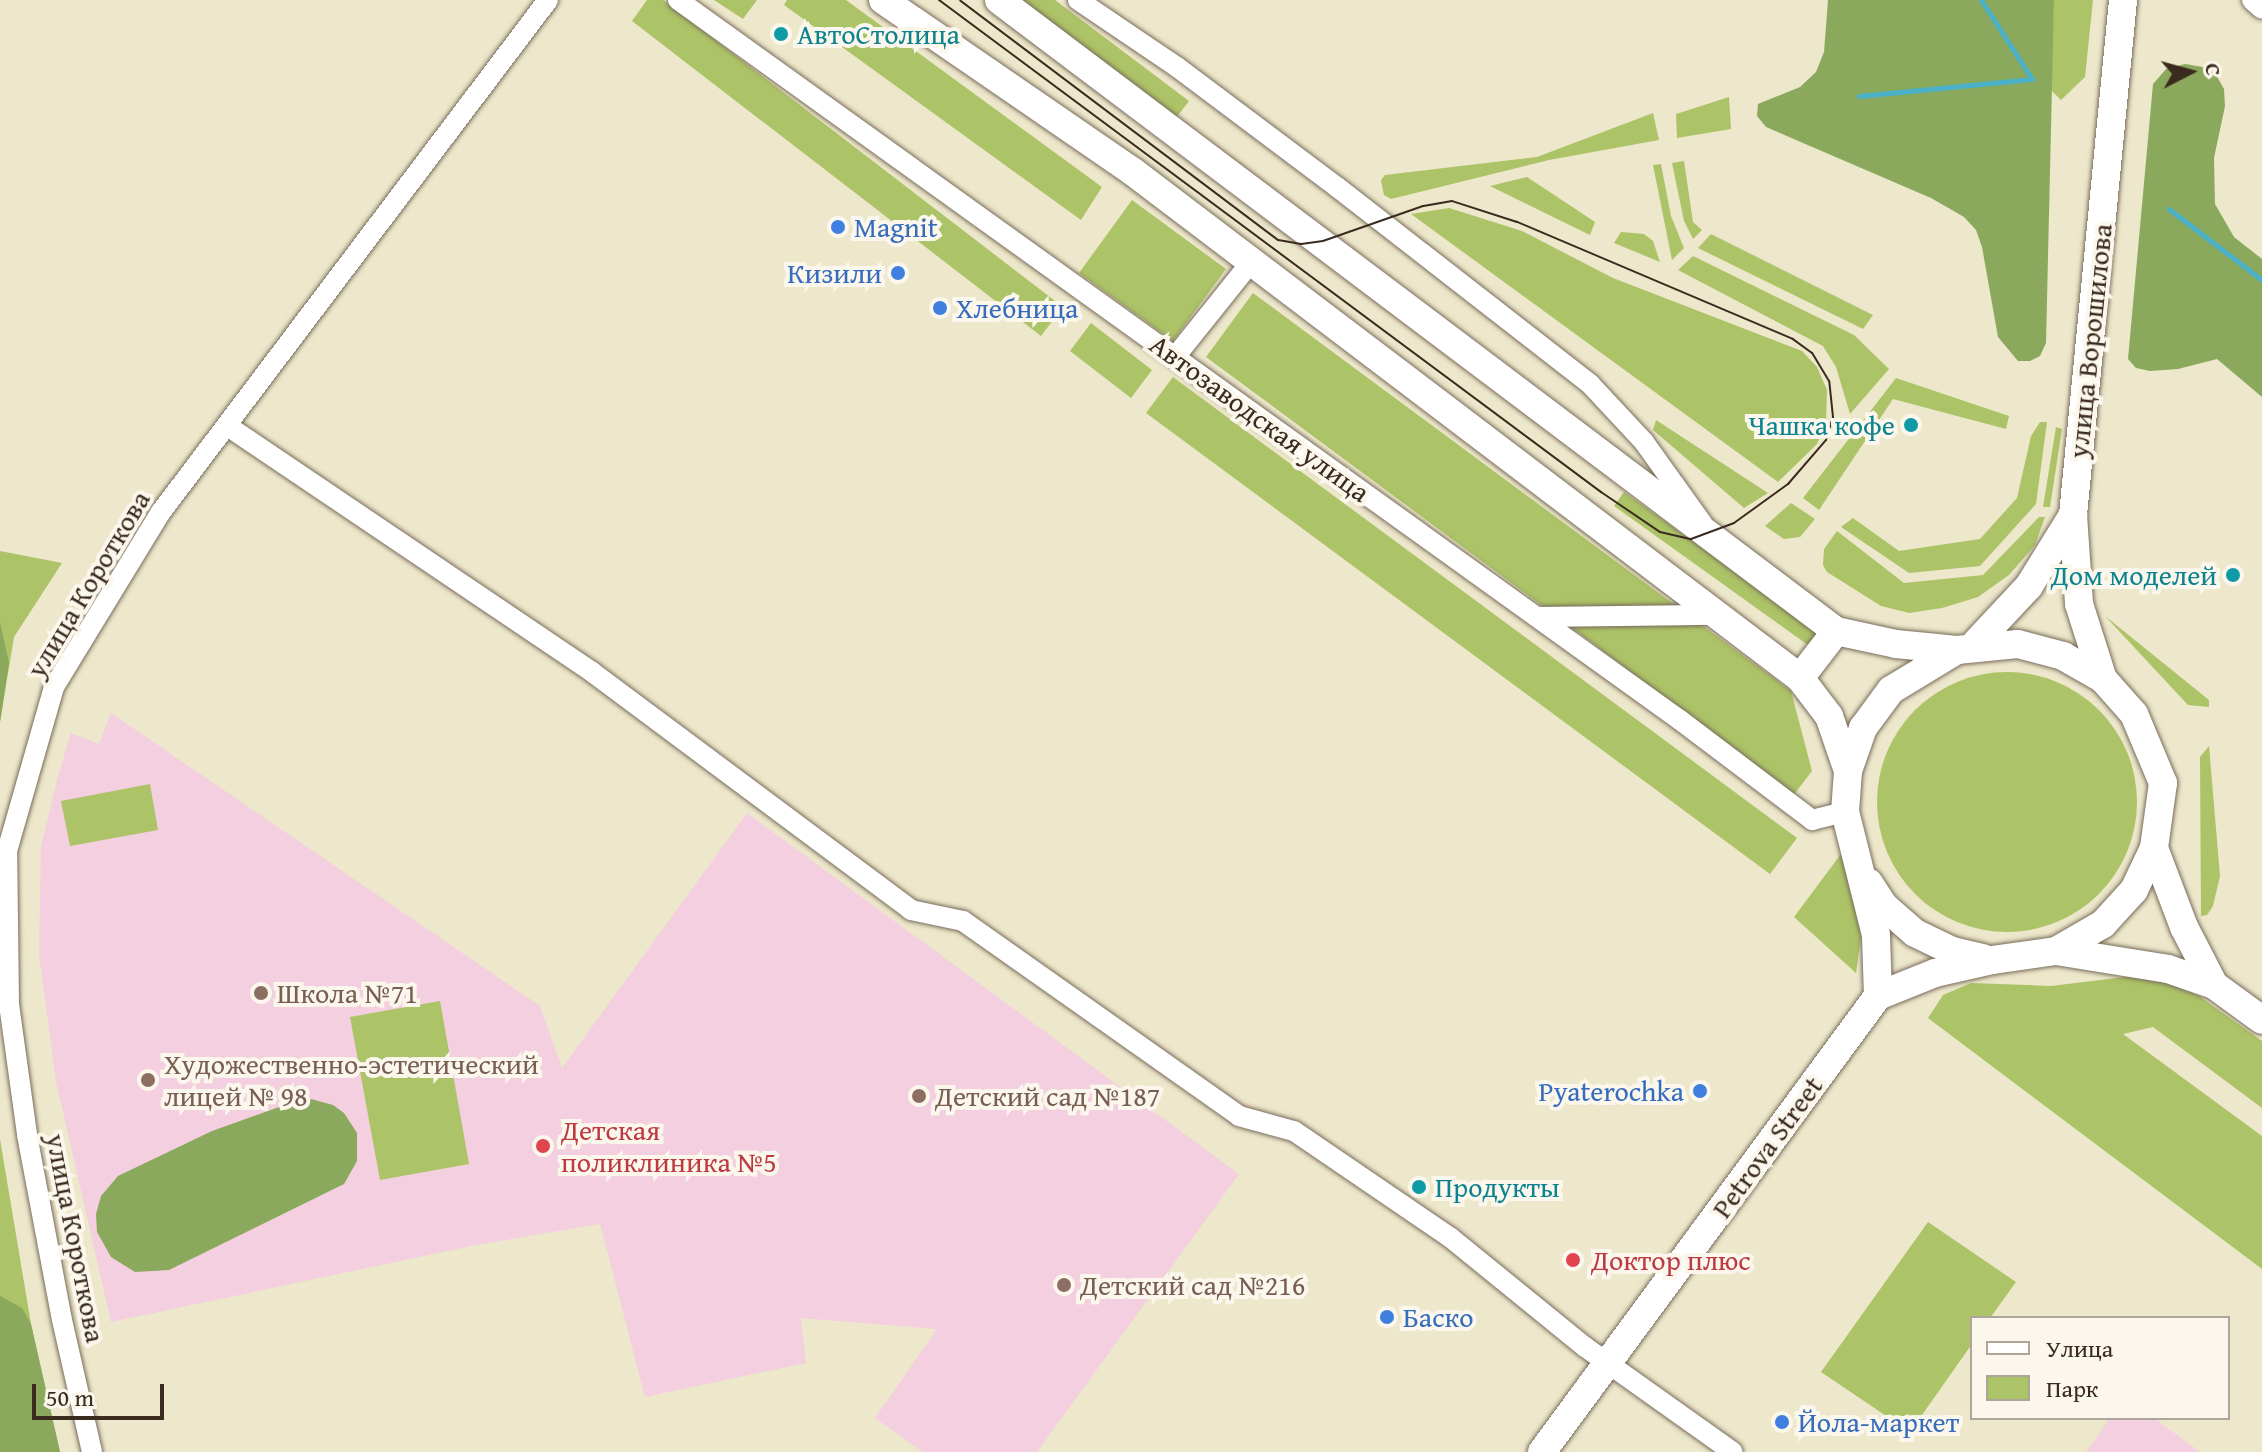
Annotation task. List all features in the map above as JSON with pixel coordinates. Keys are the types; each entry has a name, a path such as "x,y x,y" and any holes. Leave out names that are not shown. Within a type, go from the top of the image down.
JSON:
{"main road":[{"path":"883,0 1111,156 1800,678 1829,716 1848,771"},
{"path":"999,0 1625,468 1716,542 1836,631 1896,644 1965,648 2018,644 2063,656 2103,679 2134,714 2163,783 2154,848 2134,890 2103,924 2056,951"},
{"name":"улица Ворошилова","path":"1965,648 2029,586 2073,515 2123,0"},
{"path":"2073,515 2079,604 2103,679"},
{"path":"1800,678 1836,631"},
{"path":"1965,648 1891,690 1863,728 1848,771 1845,812 1876,935 1878,996 1935,973 1992,960 2056,951 2121,959 2214,985 2262,1020"},
{"path":"2154,848 2184,927 2214,985"},
{"path":"1861,871 1884,906 1915,933 1952,951 1992,960"},
{"name":"Petrova Street","path":"1542,1452 1878,996"}],"street":[{"name":"улица Короткова","path":"92,1452 62,1320 14,1051 9,1004 7,851 54,687 161,512 229,427 548,0"},
{"name":"Автозаводская улица","path":"678,0 1537,617 1812,820 1845,812"},
{"path":"1078,0 1177,67 1337,187 1590,384 1644,442 1716,542"},
{"path":"2252,0 2262,9"},
{"path":"1175,357 1252,261"},
{"path":"229,427 592,672 911,910 963,921 1239,1116 1294,1131 1451,1238 1608,1363 1733,1452"},
{"path":"1537,617 1713,615"}],"shaded area":[{"path":"111,713 540,1006 562,1068 747,813 1239,1174 1037,1452 923,1452 875,1418 937,1329 801,1318 806,1363 645,1397 600,1224 476,1245 111,1322 56,1081 39,955 41,846 58,776 71,733 99,744"},
{"path":"2109,1420 2157,1420 2200,1452 2086,1452"}],"green space":[{"path":"647,0 663,0 1063,307 1041,336 632,21"},
{"path":"714,0 757,0 743,19"},
{"path":"787,0 846,0 1102,187 1081,220 784,5"},
{"path":"1019,0 1055,0 1189,101 1176,118"},
{"path":"1828,0 2054,0 2046,343 2040,356 2030,361 2018,361 1998,337 1982,247 1976,230 1964,217 1931,198 1766,127 1757,116 1758,104 1800,87 1816,72 1824,52"},
{"path":"2054,0 2093,0 2085,77 2061,100 2051,90"},
{"path":"2185,64 2203,67 2216,75 2224,89 2225,106 2214,158 2215,204 2234,237 2262,259 2262,397 2217,359 2178,369 2150,371 2136,368 2128,359 2153,84 2166,69"},
{"path":"1729,97 1731,129 1677,138 1676,114"},
{"path":"1653,113 1659,140 1549,160 1391,199 1384,195 1381,180 1385,175 1537,157"},
{"path":"1684,161 1693,222 1702,230 1693,239 1684,221 1672,163"},
{"path":"1661,164 1671,216 1684,248 1672,260 1653,165"},
{"path":"1527,177 1595,222 1590,235 1490,186"},
{"path":"1132,200 1226,269 1173,341 1079,273"},
{"path":"1449,208 1522,231 1613,278 1802,351 1817,367 1827,390 1826,424 1817,444 1778,482 1411,214"},
{"path":"1621,232 1644,234 1653,241 1660,262 1614,243"},
{"path":"1711,234 1873,315 1863,329 1698,248"},
{"path":"1693,256 1854,335 1889,369 1850,414 1836,367 1823,346 1678,270"},
{"path":"1253,293 1791,691 1812,771 1792,797 1594,644 1206,357"},
{"path":"1091,323 1152,370 1131,398 1070,351"},
{"path":"1173,377 1797,838 1770,874 1146,413"},
{"path":"1896,378 2009,416 2006,429 1893,399 1819,510 1803,498"},
{"path":"1656,420 1768,493 1744,508 1653,430"},
{"path":"2040,422 2047,422 2036,504 1980,566 1909,573 1841,527 1853,518 1899,551 1980,539 2017,498 2031,436"},
{"path":"2056,427 2062,429 2050,507 2043,507"},
{"path":"1624,492 1819,632 1812,648 1614,506"},
{"path":"1791,503 1815,519 1800,537 1784,539 1765,526"},
{"path":"2039,517 2045,517 2035,545 2009,575 1978,597 1942,608 1909,613 1881,606 1827,572 1823,565 1824,549 1837,531 1904,583 1983,575"},
{"path":"0,551 62,563 14,637 0,722"},
{"path":"2105,616 2209,700 2209,707 2188,705"},
{"path":"0,622 9,663 0,722"},
{"path":"1994,672 2020,672 2045,677 2068,687 2090,701 2108,719 2132,764 2137,802 2132,840 2122,863 2108,885 2090,903 2045,927 2020,932 1994,932 1969,927 1946,917 1924,903 1906,885 1882,840 1877,815 1877,789 1882,764 1892,741 1906,719 1924,701 1969,677"},
{"path":"2209,746 2220,876 2213,906 2207,915 2201,916 2200,757"},
{"path":"150,784 158,830 70,846 61,801"},
{"path":"1841,854 1851,877 1861,938 1856,973 1794,917"},
{"path":"2133,976 2159,980 2199,996 2262,1041 2262,1108 2153,1027 2123,1034 2262,1136 2262,1269 1928,1018 1943,995 1971,983 2051,986"},
{"path":"440,1001 469,1164 380,1180 350,1017"},
{"path":"311,1099 333,1105 344,1113 357,1133 357,1161 344,1184 169,1270 135,1272 111,1257 97,1232 96,1214 101,1196 118,1176 212,1131 296,1101"},
{"path":"0,1139 31,1324 60,1452 0,1452"},
{"path":"1928,1222 2016,1282 1991,1316 1970,1316 1970,1347 1910,1432 1821,1372"},
{"path":"0,1296 22,1308 31,1324 60,1452 0,1452"}],"waterway":[{"path":"1859,96 2032,79 1981,0"},
{"path":"2169,209 2262,280"}],"tram line":[{"path":"939,0 1601,492 1660,532 1691,539 1734,523 1788,484 1826,440 1833,417 1829,381 1812,353 1793,339 1517,222 1452,201 1423,206 1323,241 1301,244 1278,240 960,0"}],"place":[{"name":"АвтоСтолица","path":"781,34"},
{"name":"Magnit","path":"838,227"},
{"name":"Кизили","path":"898,273"},
{"name":"Хлебница","path":"940,308"},
{"name":"Чашка кофе","path":"1911,425"},
{"name":"Дом моделей","path":"2233,575"},
{"name":"Школа №71","path":"261,993"},
{"name":"Художественно-эстетический лицей № 98","path":"148,1080"},
{"name":"Pyaterochka","path":"1700,1091"},
{"name":"Детский сад №187","path":"919,1096"},
{"name":"Детская поликлиника №5","path":"543,1146"},
{"name":"Продукты","path":"1419,1187"},
{"name":"Доктор плюс","path":"1573,1260"},
{"name":"Детский сад №216","path":"1064,1285"},
{"name":"Баско","path":"1387,1317"},
{"name":"Йола-маркет","path":"1782,1422"}]}
